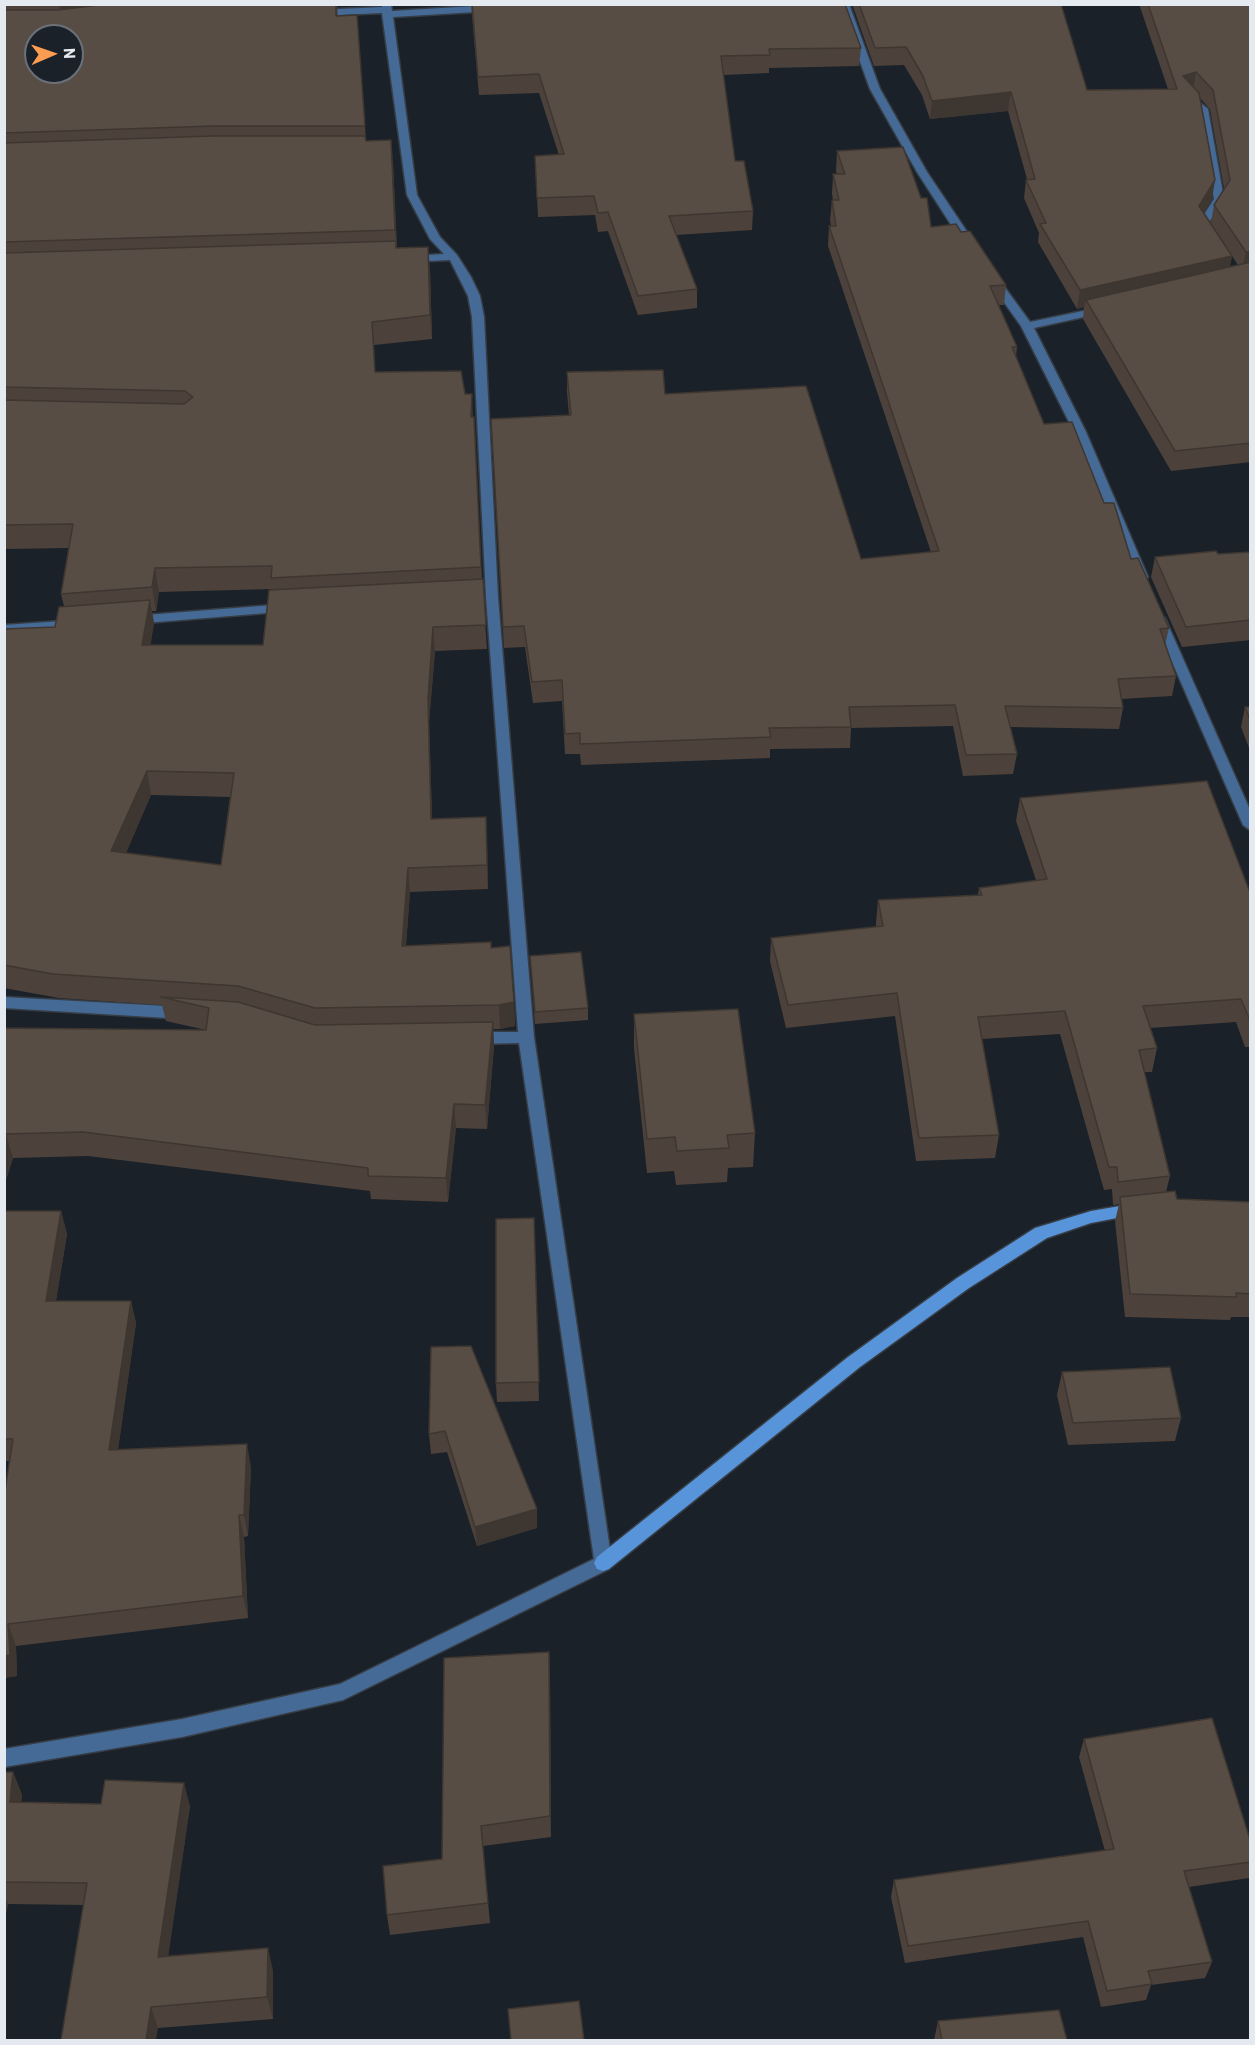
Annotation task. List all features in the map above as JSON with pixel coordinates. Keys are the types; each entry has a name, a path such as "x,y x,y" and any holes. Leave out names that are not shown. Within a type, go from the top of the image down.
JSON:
{"street":[{"path":"844,4 875,88 922,172 1027,326 1080,432 1251,825"},
{"path":"304,13 387,9 499,8"},
{"path":"387,9 400,154 412,195 435,239 453,257 474,296 478,317 487,597 526,1038 603,1563"},
{"path":"1187,94 1203,109 1212,146 1219,199 1203,224 1215,242"},
{"path":"396,260 453,257"},
{"path":"1027,326 1118,306"},
{"path":"121,621 303,606"},
{"path":"4,629 86,623"},
{"path":"4,1002 197,1014"},
{"path":"456,1038 526,1038"},
{"path":"4,1758 182,1728 343,1692 603,1563 854,1362 982,1271 1041,1233 1091,1217 1154,1207"}],"building":[{"path":"107,4 336,4 336,16 357,15 365,126 213,126 4,133 4,10 58,10"},
{"path":"472,4 845,4 861,48 769,49 770,55 721,56 735,161 744,161 753,211 669,216 697,289 638,296 608,212 598,213 594,196 537,198 535,156 564,154 539,74 478,77"},
{"path":"859,4 1061,4 1087,90 1177,89 1148,4 1251,4 1251,252 1246,252 1214,205 1230,180 1213,90 1196,72 1183,76 1199,93 1215,180 1199,206 1232,256 1080,290 1040,224 1046,223 1026,180 1035,179 1011,92 932,101 923,76 906,47 875,48"},
{"path":"213,136 365,136 366,141 391,140 395,230 4,242 4,143"},
{"path":"903,147 921,198 927,198 931,227 956,224 961,232 970,231 1006,285 990,286 1017,347 1012,347 1044,424 1072,422 1104,503 1114,503 1131,559 1138,558 1169,628 1160,629 1176,676 1118,679 1123,708 1005,706 1017,754 966,755 955,705 849,707 851,727 769,728 771,737 580,744 580,733 565,734 562,680 532,682 524,626 503,627 491,419 571,415 567,372 663,370 665,394 806,386 861,559 939,551 829,226 836,226 832,200 839,200 833,174 845,174 837,151"},
{"path":"396,241 396,248 428,247 430,315 372,322 375,372 461,371 465,394 472,394 471,417 474,417 481,567 271,578 272,566 155,568 152,587 61,594 73,524 4,525 4,400 184,404 193,397 185,391 4,387 4,253"},
{"path":"1251,262 1251,443 1175,451 1086,300"},
{"path":"1216,551 1218,554 1251,552 1251,620 1186,627 1155,557"},
{"path":"483,579 486,625 433,627 428,698 431,819 486,817 487,865 408,868 402,946 491,942 491,948 510,946 514,1002 499,1005 315,1008 238,986 53,974 4,965 4,629 55,627 59,607 150,600 142,645 263,645 269,590","holes":["147,771 234,773 221,865 111,851"]},
{"path":"1245,707 1251,707 1251,722"},
{"path":"1207,781 1251,895 1251,1023 1241,999 1143,1006 1157,1048 1139,1050 1170,1176 1118,1182 1117,1167 1109,1167 1065,1011 978,1017 999,1135 919,1138 897,993 788,1005 771,938 883,926 878,900 982,895 979,888 1047,879 1020,798"},
{"path":"581,952 588,1008 535,1012 530,956"},
{"path":"161,997 238,1002 315,1025 493,1022 485,1105 454,1104 446,1178 368,1176 368,1168 83,1132 6,1134 4,1140 4,1028 206,1030 209,1008"},
{"path":"738,1009 755,1133 727,1135 729,1148 677,1151 675,1137 647,1139 634,1014"},
{"path":"1175,1191 1177,1199 1251,1202 1251,1294 1236,1293 1237,1297 1130,1294 1120,1197"},
{"path":"4,1211 61,1211 46,1301 131,1301 109,1450 247,1444 244,1515 239,1515 243,1596 8,1624 10,1655 4,1656 4,1497 13,1439 4,1439"},
{"path":"534,1218 539,1382 496,1383 496,1219"},
{"path":"471,1346 537,1509 475,1527 445,1431 429,1434 431,1347"},
{"path":"1170,1367 1181,1418 1073,1423 1062,1372"},
{"path":"549,1652 550,1816 481,1826 488,1903 387,1915 383,1866 442,1859 444,1658"},
{"path":"1212,1718 1251,1843 1251,1862 1184,1871 1212,1962 1148,1971 1152,1984 1107,1991 1088,1921 908,1946 894,1880 1114,1849 1084,1739"},
{"path":"4,1772 13,1772 10,1802 101,1804 105,1780 184,1783 158,1957 268,1948 267,1997 151,2007 146,2040 61,2040 87,1883 4,1882"},
{"path":"579,2001 584,2040 511,2040 508,2009"},
{"path":"1059,2010 1067,2040 942,2040 938,2021"}]}
